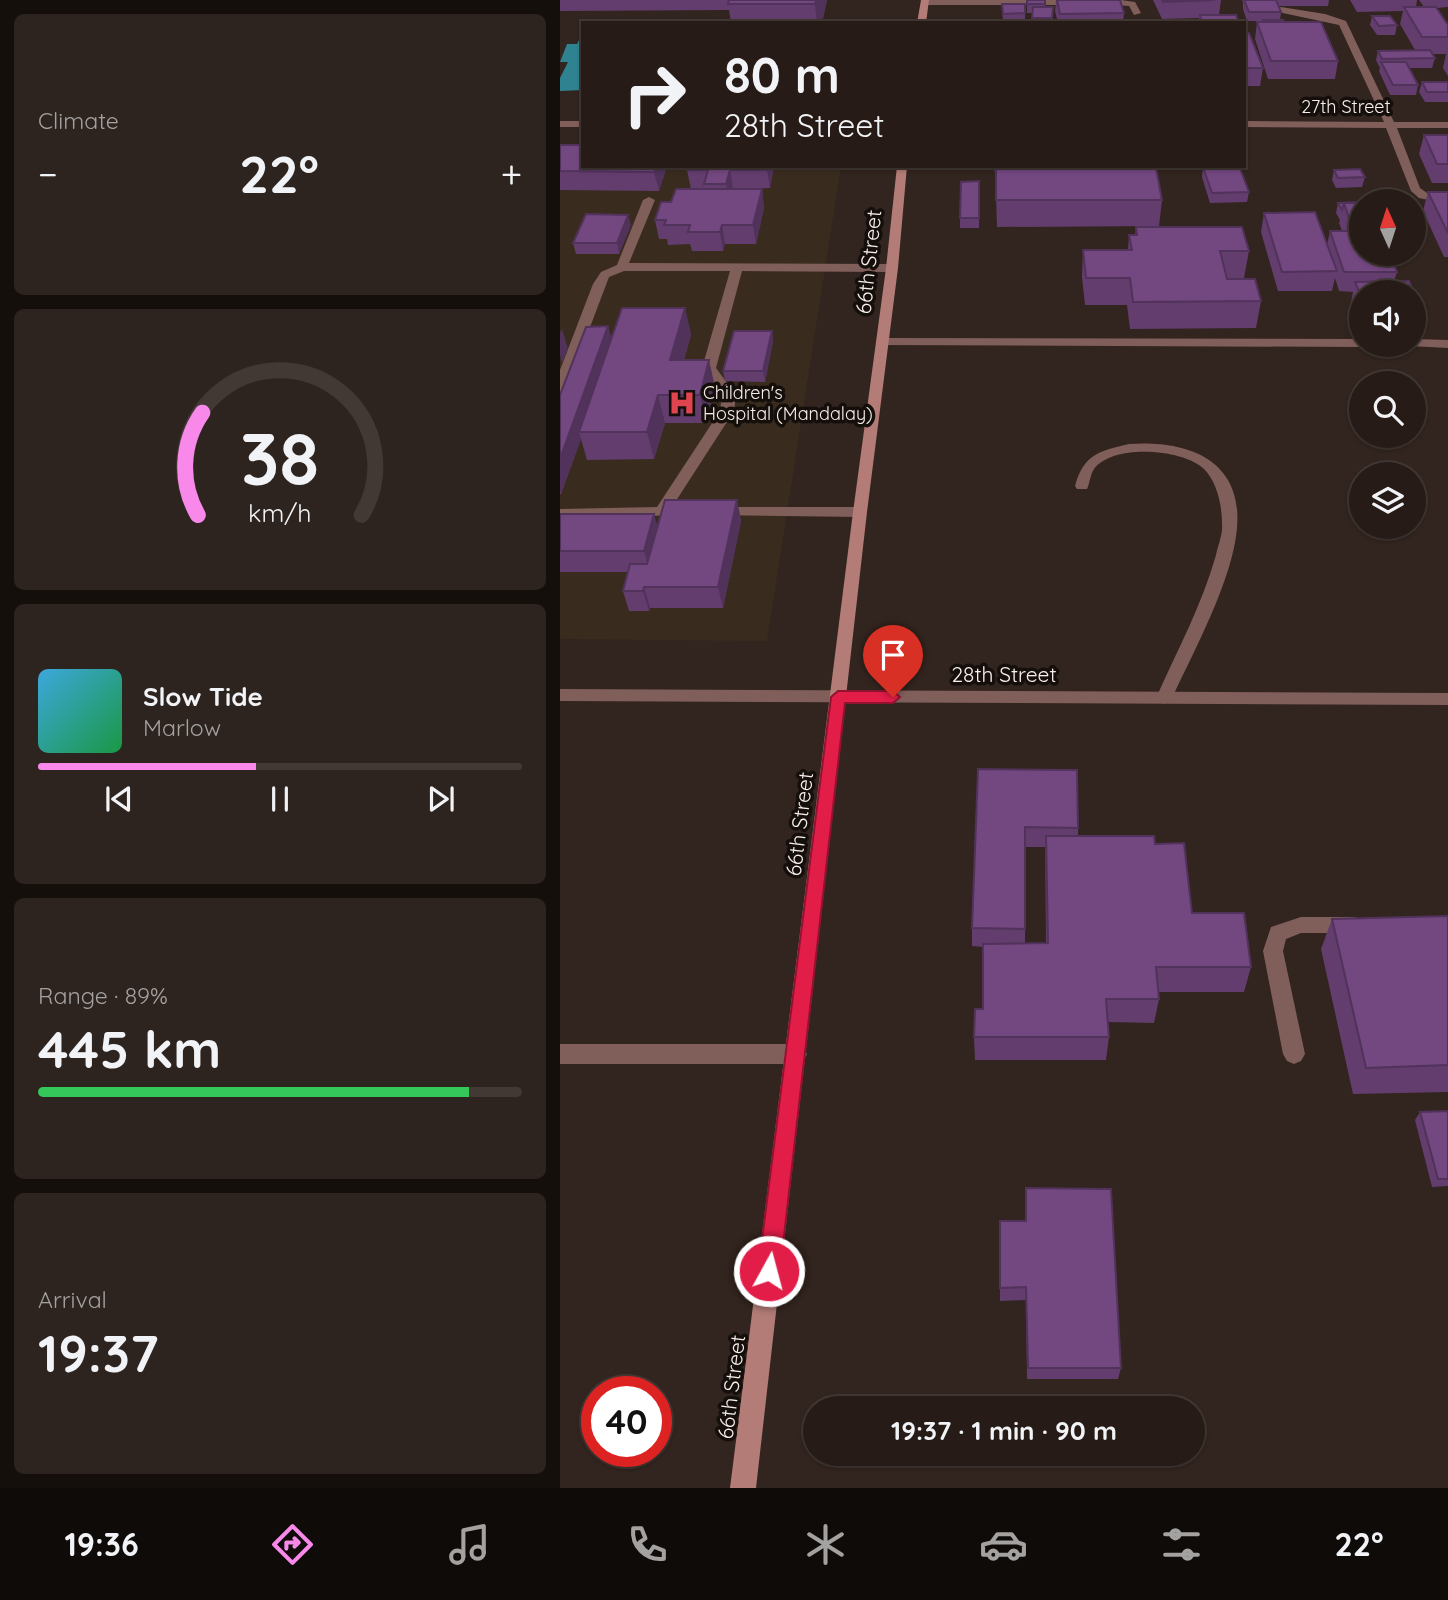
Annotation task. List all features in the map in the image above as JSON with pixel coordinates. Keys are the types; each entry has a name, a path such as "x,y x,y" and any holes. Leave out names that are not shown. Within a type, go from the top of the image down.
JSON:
{"street":[{"path":"921,21 925,1 1115,2 1132,4 1137,13"},
{"path":"1281,10 1337,19 1343,23 1390,124 1415,189 1423,196 1448,201"},
{"path":"560,124 581,124"},
{"name":"27th Street","path":"1246,124 1448,124"},
{"name":"66th Street","path":"743,1488 860,512 892,268 902,168"},
{"path":"622,267 649,200"},
{"path":"560,388 575,334 599,284 605,275 622,267 892,268"},
{"path":"661,512 727,411 729,395 709,368 737,267"},
{"path":"883,342 1349,343"},
{"path":"1426,343 1448,344"},
{"path":"1082,486 1089,467 1111,453 1140,447 1172,449 1204,461 1215,472 1226,497 1230,527 1215,589 1164,698"},
{"path":"560,514 860,512"},
{"name":"28th Street","path":"560,695 1448,699"},
{"path":"1294,1054 1273,951 1278,933 1301,925 1374,925"},
{"path":"560,1054 796,1054"}],"shaded area":[{"name":"Children's Hospital (Mandalay)","path":"560,154 581,165 581,168 841,168 767,641 560,639"}],"water":[{"path":"581,38 581,90 560,91 560,78 568,62 560,62 567,44 577,44"}],"building":[{"path":"729,0 816,0 815,4 728,4"},
{"path":"1027,0 1045,0 1045,4 1027,4"},
{"path":"1057,0 1120,0 1124,13 1060,14"},
{"path":"1162,0 1215,0 1163,2"},
{"path":"1244,0 1276,0 1281,12 1249,12"},
{"path":"1002,4 1025,4 1025,13 1003,14"},
{"path":"1033,7 1053,7 1052,18 1032,18"},
{"path":"1404,7 1436,7 1448,25 1448,37 1422,37"},
{"path":"1200,15 1236,15 1238,21 1202,21"},
{"path":"1372,16 1390,16 1397,25 1379,26"},
{"path":"1263,20 1283,20 1283,22 1264,22"},
{"path":"1257,22 1321,22 1338,61 1271,61"},
{"path":"1246,33 1249,33 1263,68 1246,68"},
{"path":"1430,50 1435,58 1382,59 1378,51"},
{"path":"1381,62 1406,62 1418,85 1393,85"},
{"path":"1422,82 1448,82 1448,92 1427,92"},
{"path":"1424,135 1448,135 1448,164 1437,164"},
{"path":"560,145 581,145 581,168 655,168 654,172 560,171"},
{"path":"768,168 730,170 726,184 704,184 708,170 687,170"},
{"path":"995,168 1046,168 996,169 995,171"},
{"path":"1156,168 1162,200 996,200 996,169"},
{"path":"1203,168 1240,168 1249,192 1212,193"},
{"path":"1360,169 1365,177 1338,178 1334,170"},
{"path":"979,181 979,218 960,218 961,182"},
{"path":"676,189 762,189 753,225 722,225 720,232 688,232 690,225 664,225 666,220 655,220 661,202 671,202"},
{"path":"1428,192 1448,192 1448,233"},
{"path":"1344,203 1349,203 1349,218"},
{"path":"1315,212 1337,271 1282,272 1264,213"},
{"path":"586,214 628,215 617,243 573,243"},
{"path":"1136,227 1242,227 1249,251 1220,251 1227,279 1255,279 1261,301 1133,302 1130,278 1086,278 1083,250 1132,250 1129,235 1137,235"},
{"path":"1330,231 1349,231 1349,266 1395,266 1397,272 1344,272"},
{"path":"622,308 685,308 670,360 709,360 700,395 658,395 647,432 579,432"},
{"path":"608,326 560,459 560,395 586,327"},
{"path":"734,331 772,331 763,371 723,371"},
{"path":"665,500 737,500 718,587 644,587 643,591 623,591 630,564 647,564"},
{"path":"560,514 654,514 644,551 560,551"},
{"path":"978,769 1077,770 1078,828 1025,827 1025,929 972,928"},
{"path":"1046,836 1154,836 1155,844 1184,843 1192,913 1244,913 1251,967 1156,967 1159,999 1106,999 1109,1037 974,1037 975,1009 983,1009 983,944 1048,943"},
{"path":"1448,916 1448,1065 1366,1068 1332,919"},
{"path":"1448,1111 1448,1179 1438,1179 1420,1112"},
{"path":"1026,1188 1111,1189 1121,1368 1028,1368 1026,1287 1000,1288 1000,1221 1026,1221"}],"place":[{"name":"Children's Hospital (Mandalay)","path":"682,403"}],"route":[{"path":"769,1271 838,697 893,697"}]}
